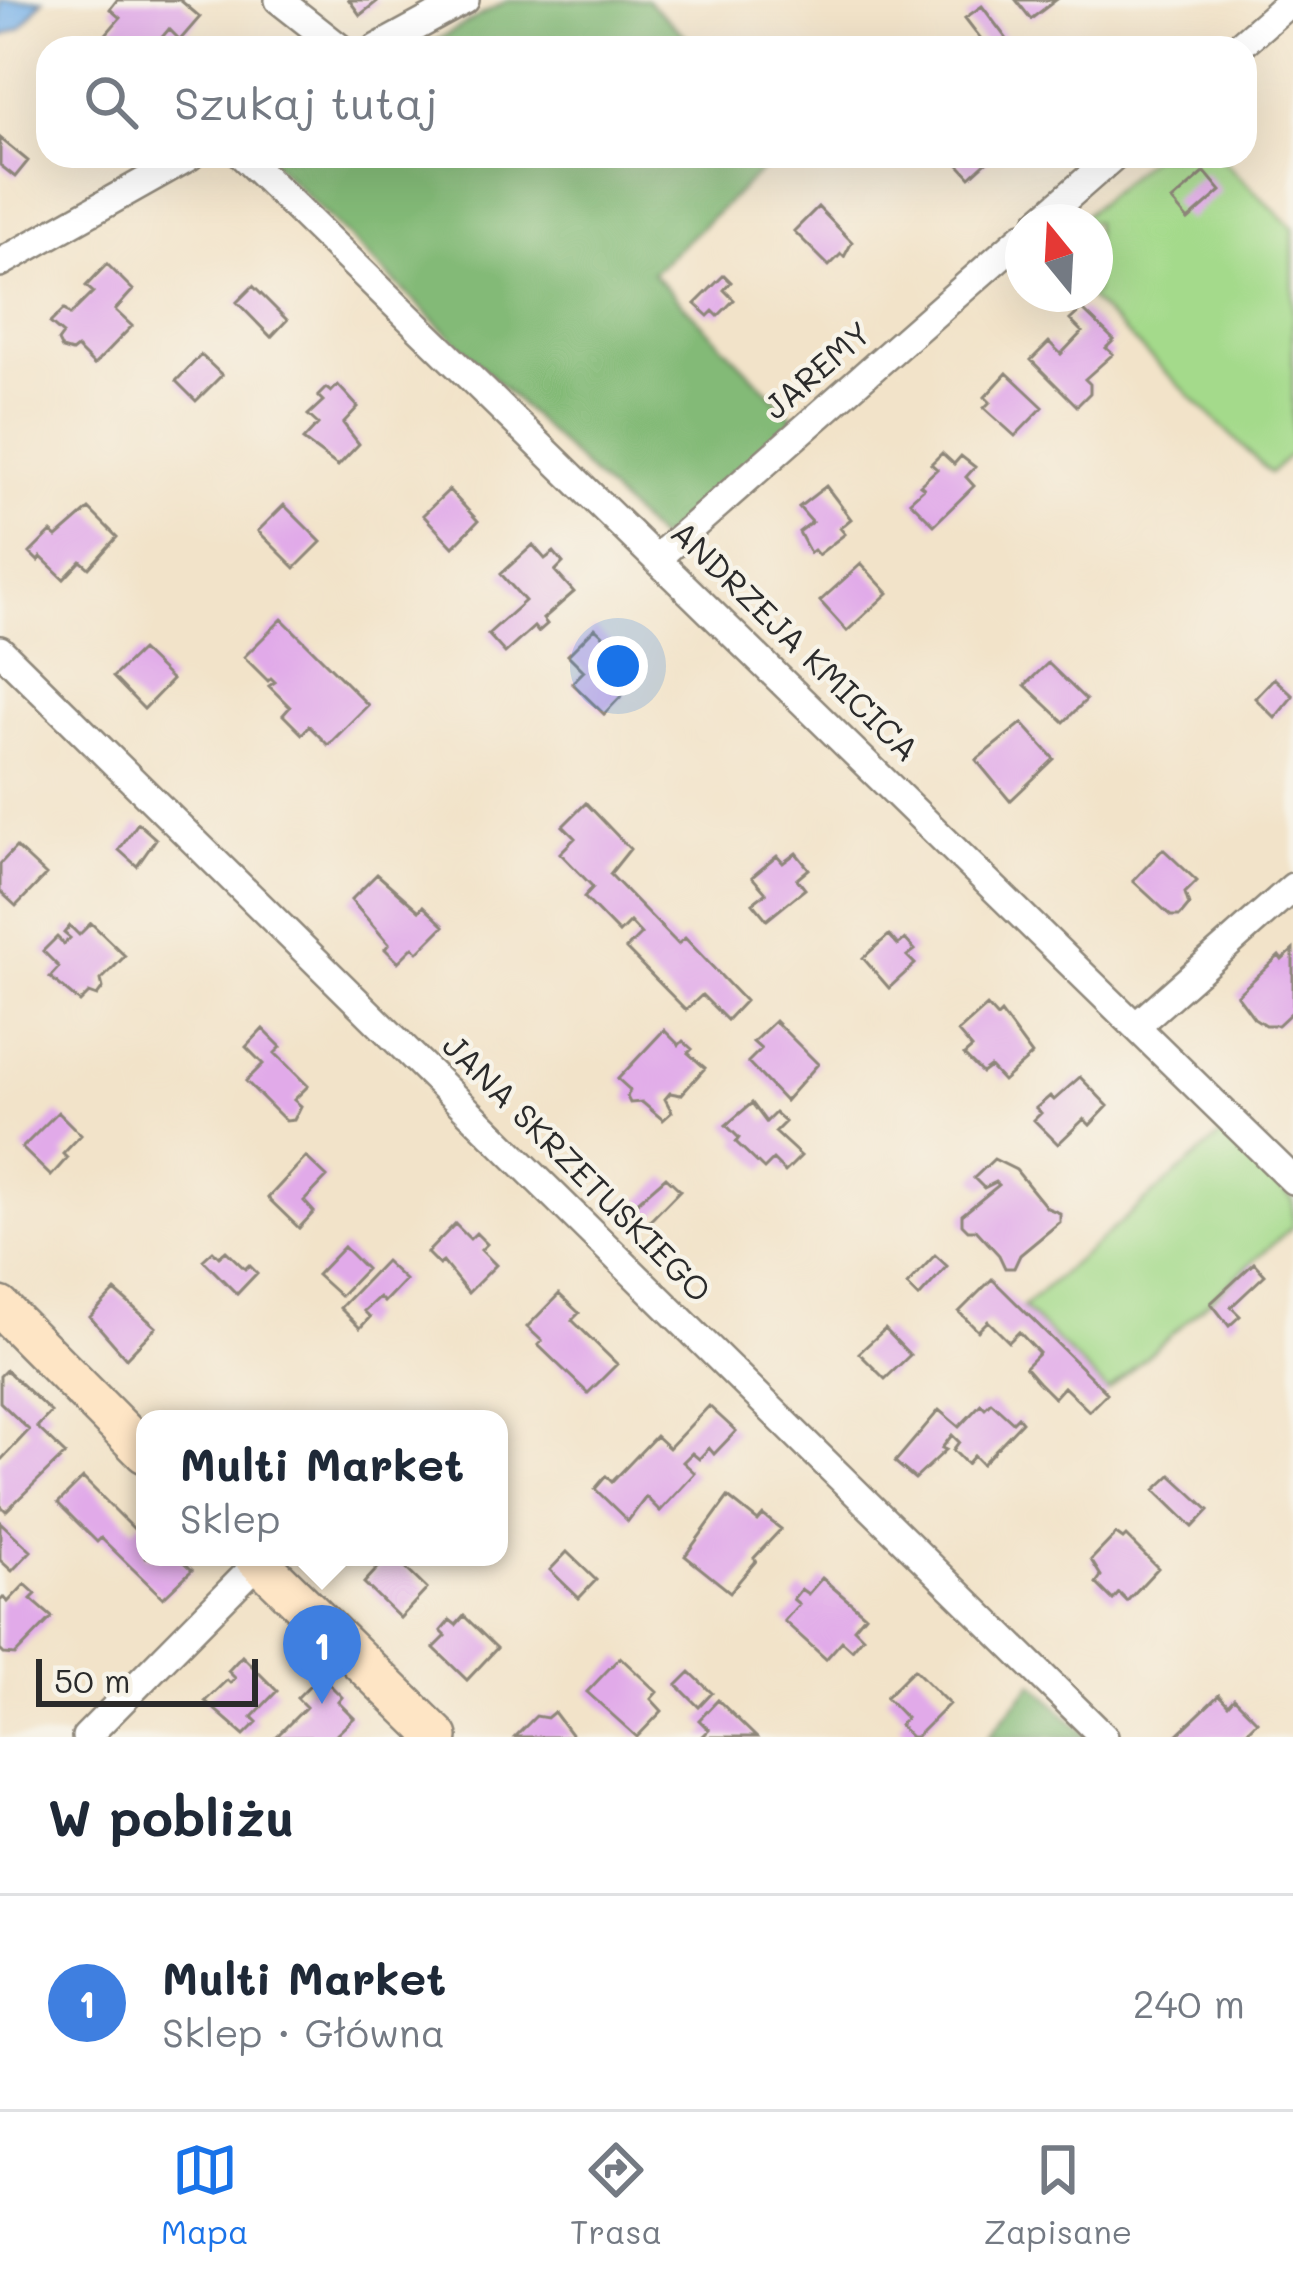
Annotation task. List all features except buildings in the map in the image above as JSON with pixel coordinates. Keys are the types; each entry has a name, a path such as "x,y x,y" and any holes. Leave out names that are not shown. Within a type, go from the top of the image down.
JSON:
{"street":[{"path":"279,0 325,36"},
{"path":"399,36 465,0"},
{"path":"1252,36 1292,0"},
{"path":"0,263 169,168"},
{"name":"ANDRZEJA KMICICA","path":"255,168 1293,1180"},
{"path":"1059,204 1100,168"},
{"name":"JAREMY","path":"658,557 1005,252"},
{"name":"JANA SKRZETUSKIEGO","path":"0,650 1104,1737"},
{"path":"1136,1026 1293,886"},
{"path":"0,1306 136,1444"},
{"path":"86,1737 250,1566"},
{"path":"264,1566 438,1737"}],"green space":[{"path":"508,0 647,0 685,36 444,36"},
{"path":"278,168 764,168 652,273 797,421 659,540"},
{"path":"1138,168 1230,168 1293,228 1293,452 1270,473 1104,312 1113,312 1113,204 1097,204"},
{"path":"1224,1133 1293,1200 1293,1226 1108,1391 1023,1307"},
{"path":"1033,1683 1088,1737 988,1737"}],"water":[{"path":"0,0 43,0 21,28 0,37"}],"place":[{"name":"Multi Market","path":"322,1704"}]}
